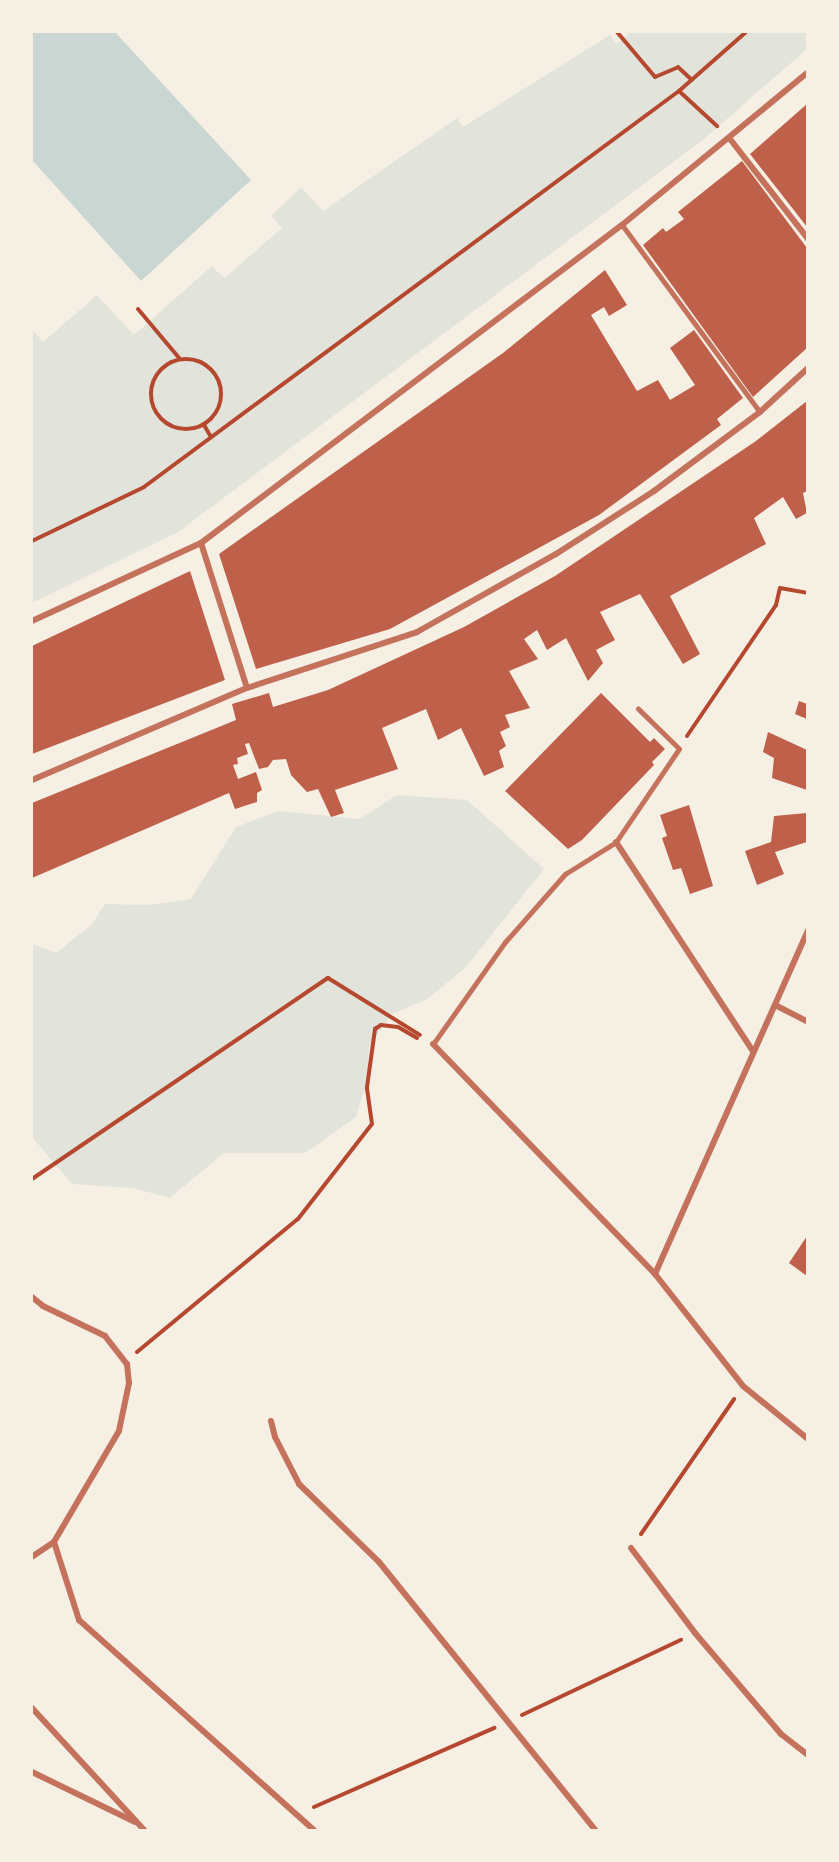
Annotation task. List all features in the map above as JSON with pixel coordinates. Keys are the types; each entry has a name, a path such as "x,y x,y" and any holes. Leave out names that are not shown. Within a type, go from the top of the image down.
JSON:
{"street":[{"path":"32,621 201,543 621,225 730,139 807,72"},
{"path":"730,139 807,239"},
{"path":"621,225 760,412"},
{"path":"32,780 248,688 417,632 457,611 556,554 654,491 760,412 807,368"},
{"path":"201,543 248,688"},
{"path":"753,1051 616,842 565,874 505,942 433,1044 655,1274 743,1386 807,1439"},
{"path":"655,1274 807,930"},
{"path":"775,1005 807,1022"},
{"path":"32,1297 43,1306 105,1336 127,1364 129,1383 119,1431 54,1542 32,1557"},
{"path":"271,1420 275,1437 300,1484 379,1562 596,1830"},
{"path":"54,1542 79,1620 314,1830"},
{"path":"631,1548 695,1633 782,1734 807,1755"},
{"path":"32,1708 144,1830"},
{"path":"32,1772 138,1824"}],"lane":[{"path":"616,842 679,748 638,709"}],"path":[{"path":"617,32 655,77 678,67 692,80"},
{"path":"32,541 144,487 680,91 746,32"},
{"path":"680,91 730,139"},
{"path":"138,309 180,359"},
{"path":"180,359 201,361 218,379 222,391 219,408 204,425 178,429 167,424 153,409 153,380 168,363 180,359"},
{"path":"204,425 212,437"},
{"path":"679,748 776,605 780,588 807,594"},
{"path":"32,1179 328,978 433,1044"},
{"path":"127,1364 141,1347 298,1219 372,1124 367,1087 378,1026 398,1027 433,1044"},
{"path":"631,1548 743,1386"},
{"path":"297,1815 508,1722 695,1633"}],"shaded area":[{"path":"32,32 115,32 251,180 141,281 32,160"},
{"path":"631,32 807,32 807,49 704,139 178,532 32,603 32,329 43,342 97,295 134,335 212,266 224,278 282,228 271,216 301,187 323,211 457,118 463,127 610,35 616,44"},
{"path":"397,795 467,800 544,869 465,968 427,999 390,1015 369,1047 367,1080 356,1117 305,1153 224,1153 170,1198 133,1188 72,1184 32,1137 32,944 56,953 92,924 105,904 149,905 191,899 236,827 278,811 360,819"}],"building":[{"path":"807,104 807,227 750,154"},
{"path":"742,161 807,248 807,348 753,397 643,245 663,228 666,232 684,219 678,212"},
{"path":"605,270 627,305 609,316 604,307 591,315 637,391 658,380 670,400 695,385 670,348 694,330 743,398 717,419 721,425 599,515 390,629 256,669 219,554 503,353"},
{"path":"807,401 807,491 803,493 807,513 796,519 783,497 754,518 766,544 670,596 700,654 683,664 640,594 600,612 615,640 596,650 603,663 588,681 566,638 547,650 537,630 524,639 538,659 509,671 530,708 505,715 510,727 500,732 506,746 499,751 504,767 484,776 461,728 438,740 426,709 382,728 398,769 335,790 344,813 331,817 318,789 307,792 291,775 286,759 273,760 268,767 259,769 249,743 245,744 248,754 237,758 238,764 233,765 238,779 256,772 262,790 257,793 257,802 235,809 229,793 32,878 32,803 236,720 232,704 269,693 273,707 328,690 464,627 555,576 756,441"},
{"path":"190,571 225,680 32,754 32,646"},
{"path":"601,693 650,742 654,738 665,749 652,762 654,765 582,840 568,849 505,791"},
{"path":"799,701 807,704 807,719 795,714"},
{"path":"768,732 807,750 807,790 772,778 774,758 763,752"},
{"path":"689,805 713,886 690,894 681,868 673,870 662,838 667,836 660,815"},
{"path":"807,813 807,842 775,852 784,874 757,885 745,851 771,842 774,816"},
{"path":"807,1236 807,1276 789,1263"}]}
